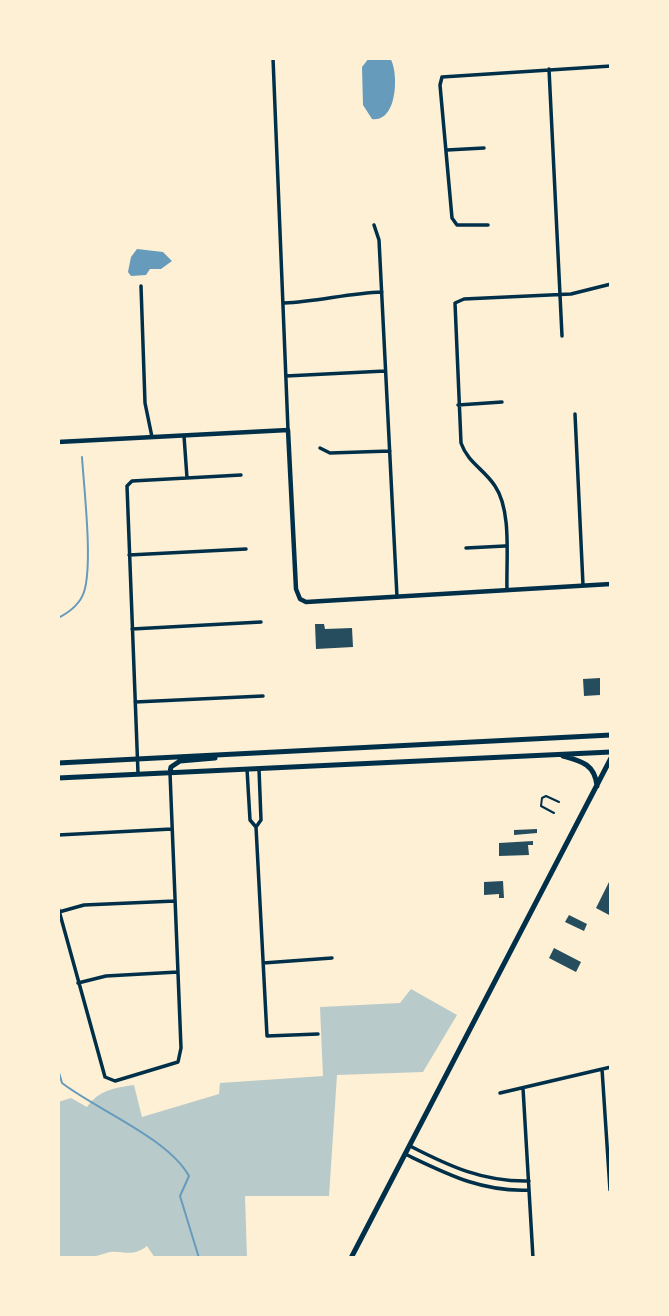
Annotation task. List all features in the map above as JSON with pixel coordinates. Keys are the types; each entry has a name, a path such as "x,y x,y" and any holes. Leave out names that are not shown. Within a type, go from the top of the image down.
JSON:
{"main road":[{"path":"58,763 611,735"},
{"path":"362,747 363,765"},
{"path":"58,778 611,752"},
{"path":"170,772 171,767 180,761 224,754"},
{"path":"557,755 585,762 592,770 597,786"},
{"path":"351,1258 611,758"}],"street":[{"path":"273,58 288,430 298,595 306,602 313,602 611,584"},
{"path":"488,225 455,224 440,85 442,77 611,66"},
{"path":"550,69 562,336"},
{"path":"447,150 484,148"},
{"path":"374,225 379,240 397,597"},
{"path":"507,590 505,507 492,481 465,455 459,431 453,309 458,300 560,295 611,284"},
{"path":"141,286 145,403 152,437"},
{"path":"283,303 312,303 347,294 382,292"},
{"path":"286,376 386,371"},
{"path":"458,405 502,402"},
{"path":"575,414 583,585"},
{"path":"58,442 288,430"},
{"path":"184,436 187,478"},
{"path":"320,448 330,453 390,451"},
{"path":"138,773 126,490 129,483 241,475"},
{"path":"466,548 505,546"},
{"path":"129,555 246,549"},
{"path":"132,629 261,622"},
{"path":"135,702 263,696"},
{"path":"247,769 250,820 256,827 267,1036 318,1034"},
{"path":"256,827 261,820 260,769"},
{"path":"170,772 178,972 178,1062 115,1081 108,1080 101,1071 58,910 84,905 175,901"},
{"path":"249,804 261,804"},
{"path":"58,835 172,829"},
{"path":"263,963 332,958"},
{"path":"78,983 106,976 178,972"},
{"path":"500,1093 611,1067"},
{"path":"602,1069 610,1190"},
{"path":"523,1088 533,1258"},
{"path":"410,1146 475,1176 501,1181 528,1181"},
{"path":"405,1154 469,1184 529,1190"}],"lane":[{"path":"554,813 541,806 540,802 546,796 559,802"}],"shaded area":[{"path":"411,989 457,1015 423,1072 337,1075 329,1196 245,1196 247,1258 155,1258 147,1246 130,1253 109,1252 97,1256 58,1258 58,1102 71,1098 87,1107 102,1093 134,1085 142,1117 219,1094 220,1083 323,1076 320,1007 400,1003"}],"water":[{"path":"369,58 390,58 395,74 391,105 381,118 372,119 363,105 362,67"},
{"path":"137,249 163,252 172,261 161,269 150,269 146,275 131,276 128,272 131,257"}],"building":[{"path":"315,624 324,624 325,629 352,628 353,647 316,649"},
{"path":"600,678 600,695 584,696 583,679"},
{"path":"537,829 537,833 514,835 514,830"},
{"path":"533,841 533,845 528,845 529,855 499,856 499,843"},
{"path":"611,878 611,916 596,908"},
{"path":"503,881 504,898 499,898 499,894 484,895 484,882"},
{"path":"569,915 587,924 584,931 565,922"},
{"path":"554,948 581,962 576,972 549,958"}],"waterway":[{"path":"58,618 70,611 80,600 87,579 87,526 82,457"},
{"path":"58,1069 62,1083 149,1137 179,1162 189,1176 180,1196 199,1258"}]}
